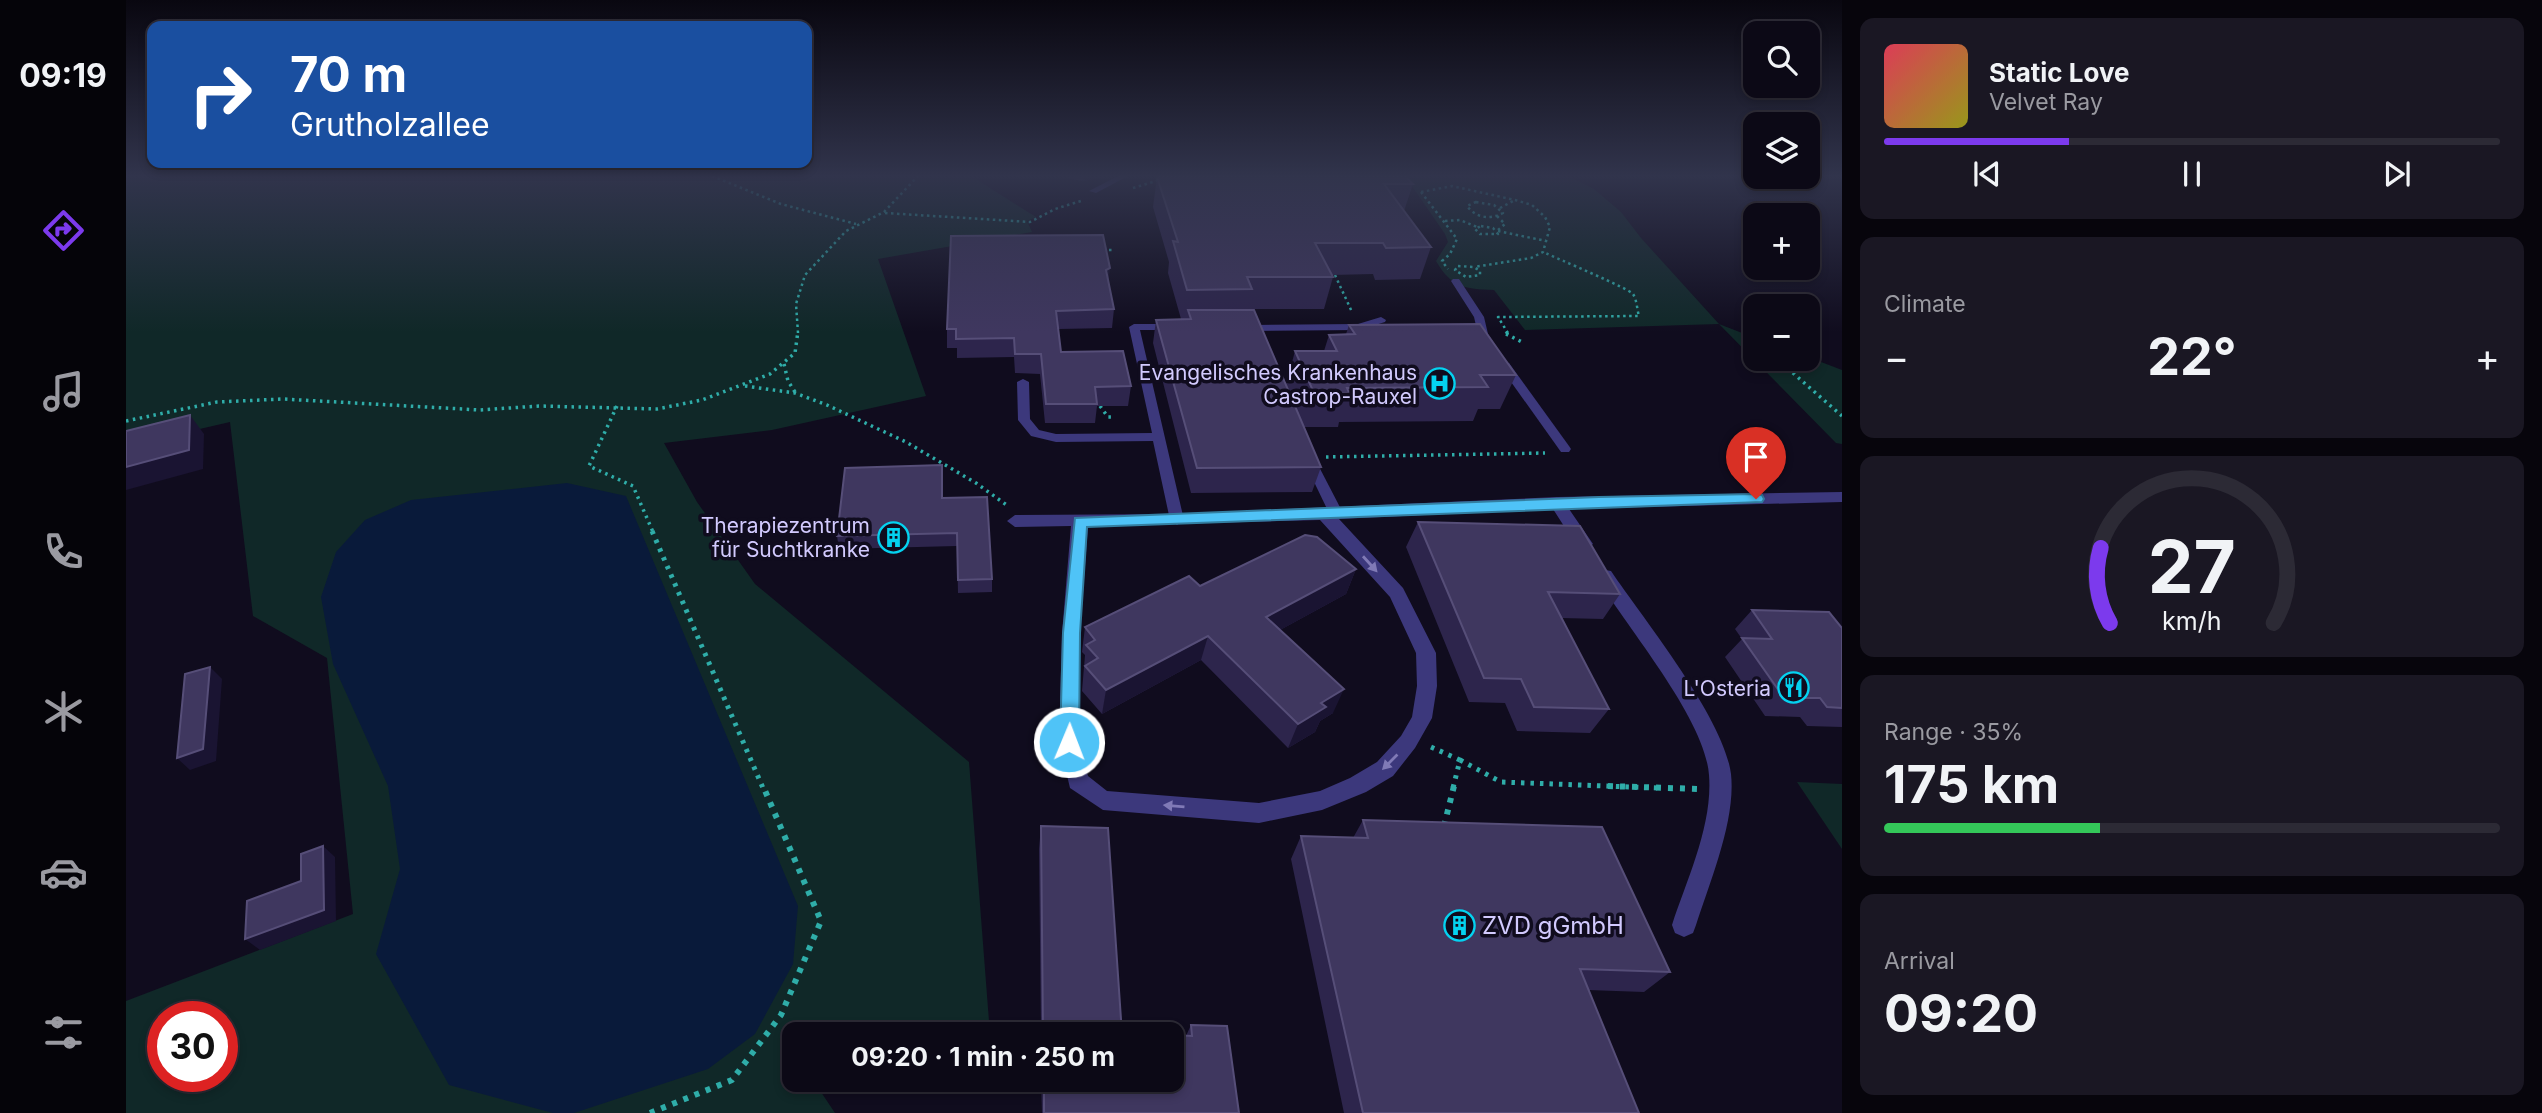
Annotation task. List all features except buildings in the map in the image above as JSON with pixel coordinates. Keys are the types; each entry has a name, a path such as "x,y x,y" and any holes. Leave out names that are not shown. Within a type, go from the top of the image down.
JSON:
{"street":[{"path":"1015,521 1177,520 1557,503 1842,497"},
{"path":"1557,503 1704,728 1720,773 1715,817 1685,925"},
{"path":"1080,522 1071,633 1069,742 1078,781 1104,800 1259,813 1322,800 1358,785 1385,769 1411,737 1422,718 1427,686 1426,653 1397,593 1330,513"}],"lane":[{"path":"1456,281 1479,317 1483,334 1565,449"},
{"path":"1240,328 1359,327 1381,320"},
{"path":"1177,520 1134,327 1185,327"},
{"path":"1254,328 1259,340"},
{"path":"1023,382 1024,419 1035,433 1056,438 1160,437"},
{"path":"1305,451 1330,513"}],"path":[{"path":"126,421 217,402 283,399 457,410 617,406 657,409 702,400 770,374 795,353 798,337 796,304 805,275 817,260 853,228"},
{"path":"1449,228 1457,239 1450,254 1442,261 1456,281"},
{"path":"1478,228 1476,232 1494,236 1499,234 1497,231 1500,228"},
{"path":"1489,228 1546,241"},
{"path":"1474,267 1531,258 1543,252 1550,228"},
{"path":"1101,250 1115,250"},
{"path":"1506,334 1510,332 1498,317 1639,316 1634,295 1628,289 1590,275 1543,252"},
{"path":"1335,275 1359,327"},
{"path":"784,364 788,381 795,393"},
{"path":"1791,371 1842,416"},
{"path":"744,386 795,393 917,449 1008,506 1015,521"},
{"path":"617,406 589,466 633,486 821,921 781,1015 732,1080 650,1113"},
{"path":"1100,406 1108,417 1156,417"},
{"path":"1305,451 1549,453"},
{"path":"1411,737 1502,782 1659,785 1718,790"},
{"path":"1442,831 1448,817 1460,760"}],"green space":[{"path":"126,228 1030,228 1032,232 878,259 926,396 772,430 664,443 697,502 755,584 969,762 989,1022 782,1022 782,1092 821,1092 835,1113 126,1113 126,1001 353,914 327,658 253,616 230,422 126,446"},
{"path":"1441,228 1633,228 1719,324 1525,330 1494,290 1459,285 1442,270 1436,261 1448,242"},
{"path":"1719,324 1743,333 1743,348"},
{"path":"1820,362 1842,370 1842,444 1836,443 1765,371 1820,371"},
{"path":"1797,782 1842,784 1842,849"}],"water":[{"path":"567,483 626,496 798,906 793,964 755,1034 708,1069 574,1113 553,1113 449,1085 376,954 400,869 388,786 333,664 321,597 336,552 365,520 411,500"}],"place":[{"name":"Evangelisches Krankenhaus Castrop-Rauxel","path":"1440,384"},
{"name":"Therapiezentrum für Suchtkranke","path":"893,537"},
{"name":"L'Osteria","path":"1794,688"},
{"name":"ZVD gGmbH","path":"1459,925"}],"route":[{"path":"1069,742 1071,633 1080,522 1599,502 1756,499"}]}
